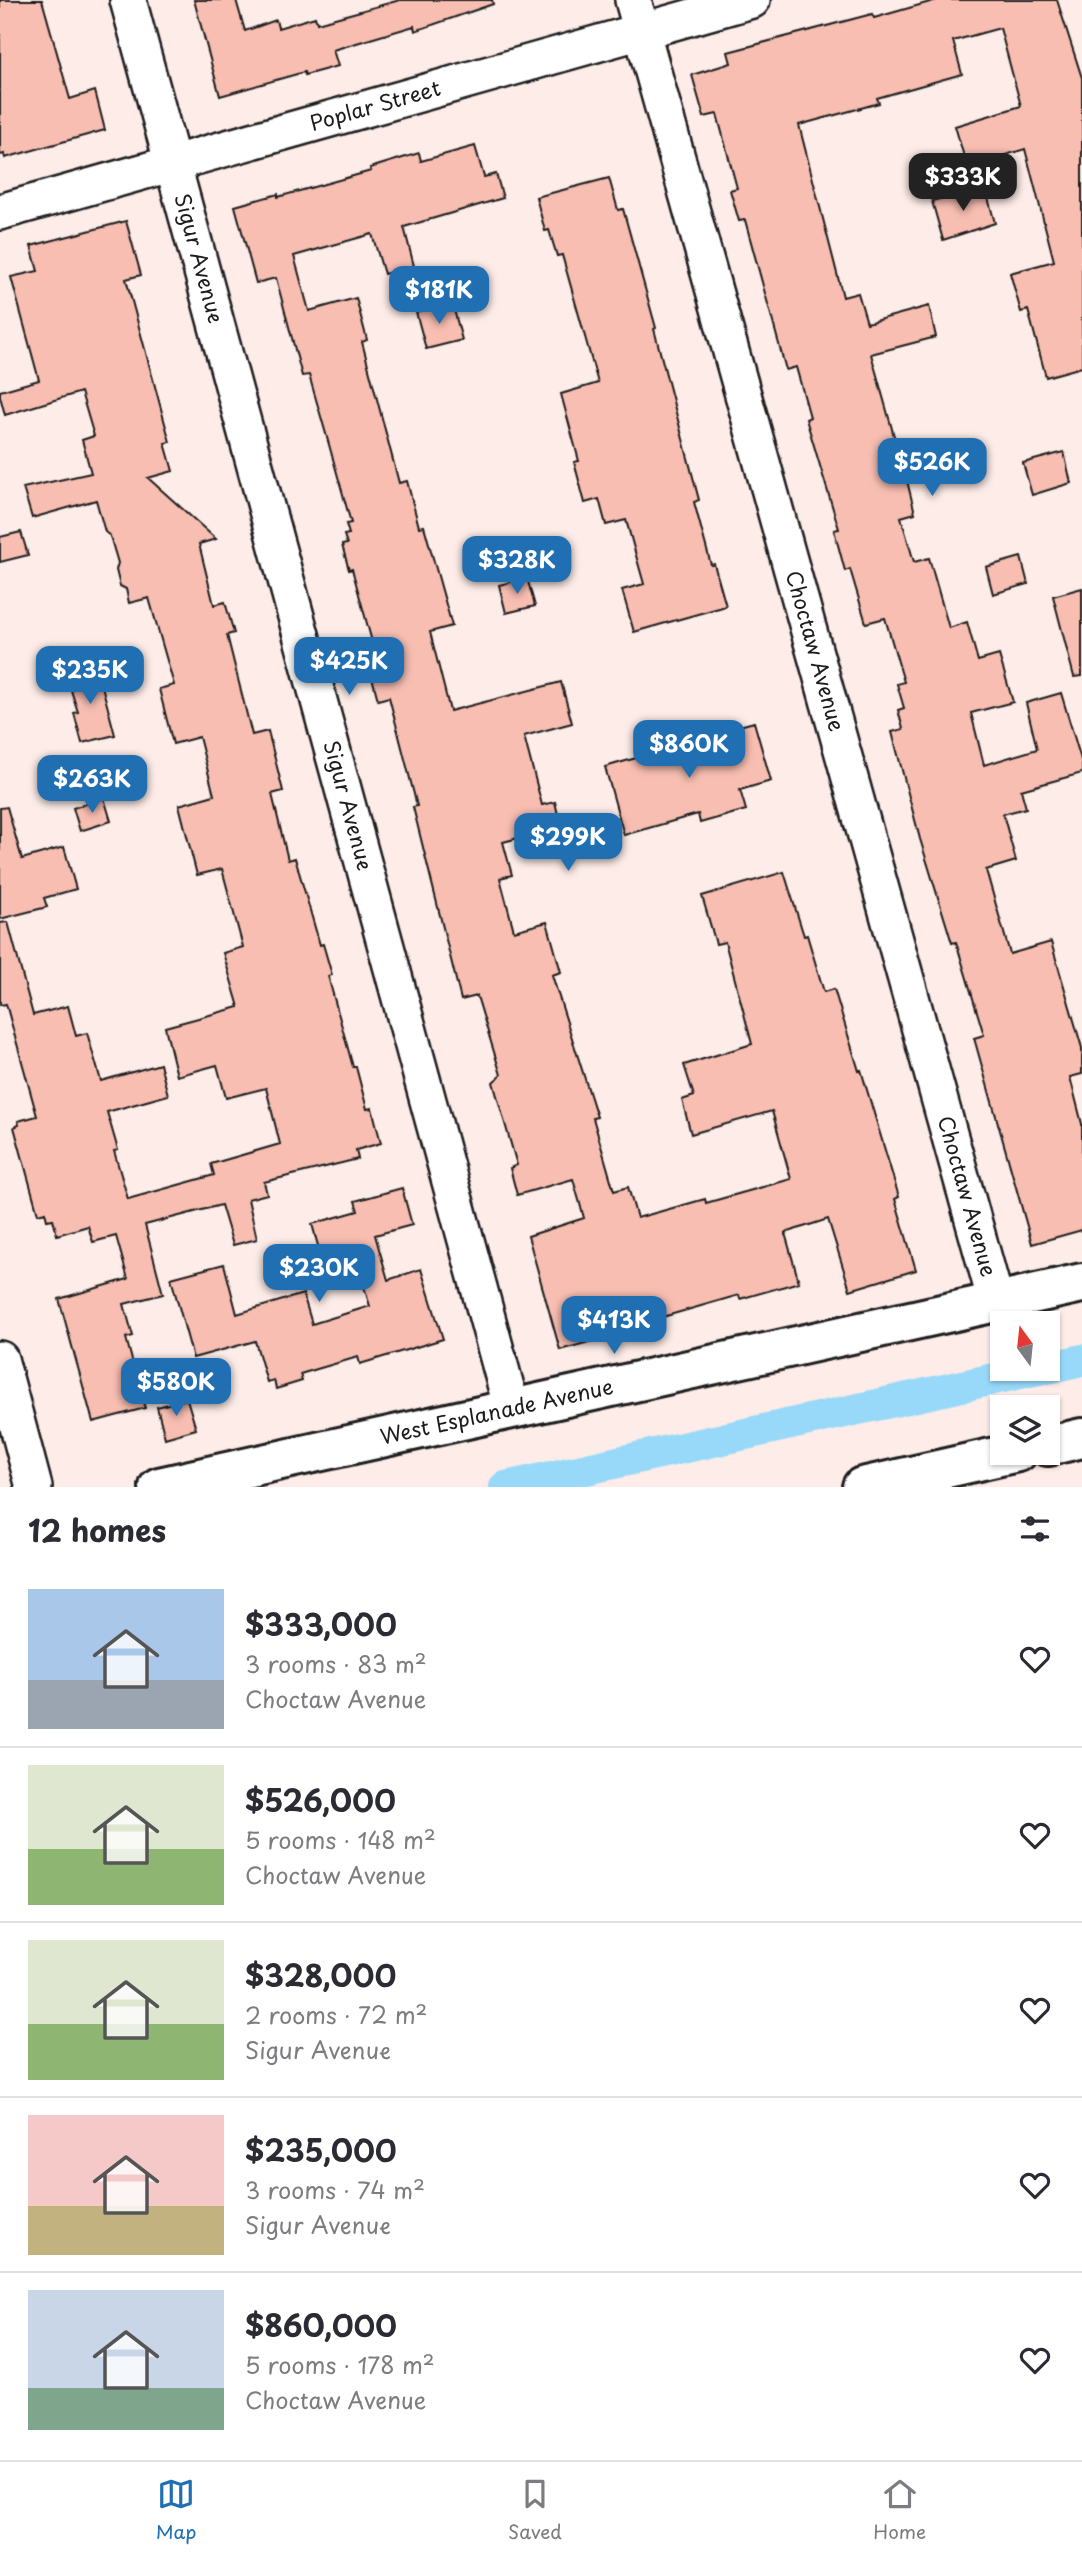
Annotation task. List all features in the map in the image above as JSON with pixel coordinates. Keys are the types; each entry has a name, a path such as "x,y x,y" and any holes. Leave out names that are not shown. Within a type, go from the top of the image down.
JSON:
{"main road":[{"name":"West Esplanade Avenue","path":"159,1487 1082,1283"},
{"path":"1060,1443 1082,1438"},
{"path":"876,1485 990,1459"}],"street":[{"name":"Sigur Avenue","path":"128,0 512,1409"},
{"name":"Poplar Street","path":"0,212 174,163 637,16 752,0"},
{"name":"Choctaw Avenue","path":"637,16 996,1302"},
{"path":"0,1359 34,1487"}],"building":[{"path":"0,0 42,0 70,99 95,91 105,130 5,158 4,154 0,155"},
{"path":"194,0 236,0 245,31 276,20 278,28 315,17 317,23 400,0 492,0 493,4 415,31 414,26 333,50 338,66 305,75 304,72 220,96"},
{"path":"937,0 1057,0 1082,78 1082,367 1046,377 1028,310 1021,312 1010,273 1054,261 1025,149 967,167 955,126 1021,106 1000,28 953,41 962,74 877,98 879,103 799,125 843,297 858,293 867,323 929,306 936,337 871,354 899,454 918,448 926,475 907,481 915,513 901,517 914,562 929,558 949,628 967,622 978,661 999,655 1013,702 971,713 984,765 1037,749 1026,703 1061,693 1082,763 1082,773 1021,790 1026,808 1003,814 1016,861 986,870 1010,954 1051,942 1082,1048 1082,1074 1070,1077 1082,1124 1082,1230 1032,1244 974,1038 984,1035 956,942 952,943 920,839 892,732 903,729 898,710 904,708 897,684 904,682 885,618 866,623 850,569 845,571 834,530 839,529 806,419 810,417 796,367 786,370 745,220 739,221 730,190 737,188 717,114 704,117 692,75 731,63 728,52 872,14 874,18"},
{"path":"475,146 484,177 496,174 503,198 404,227 414,266 384,274 372,234 294,256 309,311 356,298 367,340 362,342 399,483 407,481 419,527 424,526 452,626 430,632 450,711 561,682 572,723 524,736 542,805 555,802 561,827 503,842 512,875 500,878 514,931 547,922 561,972 552,975 597,1117 593,1118 614,1191 628,1187 637,1218 705,1199 706,1203 791,1179 772,1111 691,1134 682,1100 694,1096 684,1065 752,1044 725,942 716,944 702,896 784,872 824,992 834,989 859,1071 861,1070 899,1197 895,1199 916,1270 850,1290 828,1219 785,1233 799,1282 740,1299 739,1295 628,1327 629,1331 560,1350 528,1236 584,1218 573,1179 517,1195 510,1168 517,1165 493,1082 501,1075 477,996 461,1000 389,697 378,700 368,662 377,660 352,569 349,570 342,545 347,544 344,535 349,534 346,524 351,523 326,434 309,375 302,376 276,278 256,283 235,206 371,171 370,168 419,153 421,161"},
{"path":"609,178 618,210 623,209 656,328 654,329 699,500 694,502 711,565 714,564 726,606 634,632 622,590 644,584 626,520 606,525 599,499 585,503 574,462 579,461 561,394 598,383 562,255 557,256 549,230 545,231 536,197"},
{"path":"985,187 995,223 943,240 932,201"},
{"path":"126,221 141,275 126,279 170,442 165,443 173,471 148,478 216,539 199,544 214,605 225,602 234,633 227,635 252,735 268,731 283,791 272,794 288,860 295,858 320,945 323,944 332,975 328,976 353,1067 356,1067 367,1109 372,1108 381,1143 356,1150 358,1159 264,1182 267,1194 248,1199 257,1239 233,1245 221,1205 145,1225 163,1294 124,1304 133,1336 126,1338 145,1408 93,1422 59,1299 128,1279 116,1236 93,1242 88,1226 57,1235 53,1219 47,1220 45,1212 38,1214 14,1127 19,1125 18,1121 37,1116 6,1004 0,1005 0,923 8,922 33,1015 68,1006 76,1036 87,1033 101,1081 160,1064 168,1095 107,1112 118,1150 114,1151 128,1199 214,1175 211,1164 280,1144 266,1088 226,1098 217,1065 177,1076 165,1027 239,1007 223,953 243,947 222,869 197,875 179,805 214,795 199,737 173,744 159,689 174,685 149,598 129,603 126,589 120,586 116,570 118,563 96,500 32,518 23,488 91,473 82,440 94,436 81,392 5,415 0,396 0,391 39,380 11,277 38,271 31,246"},
{"path":"452,302 462,340 426,349 416,312"},
{"path":"1064,452 1071,483 1032,495 1023,463"},
{"path":"21,532 28,555 0,562 0,537"},
{"path":"1021,557 1028,584 993,594 986,567"},
{"path":"527,578 535,606 506,613 499,585"},
{"path":"1082,588 1082,676 1074,677 1053,596"},
{"path":"97,667 115,735 82,743 74,713 78,712 66,675"},
{"path":"754,722 771,781 740,790 746,810 700,823 698,814 624,835 605,767 671,748 670,745"},
{"path":"104,798 111,821 80,831 73,808"},
{"path":"7,807 22,859 64,847 76,889 44,898 47,907 0,919 0,808"},
{"path":"402,1188 412,1225 375,1235 388,1280 421,1269 443,1339 360,1364 358,1357 300,1374 302,1381 276,1389 274,1380 267,1382 255,1341 193,1358 171,1278 224,1264 237,1314 303,1294 312,1324 370,1306 354,1255 323,1264 312,1224 358,1211 355,1201"},
{"path":"187,1399 196,1429 165,1438 157,1407"}],"waterway":[{"path":"1060,1365 1082,1360"},
{"path":"505,1487 990,1380"}]}
